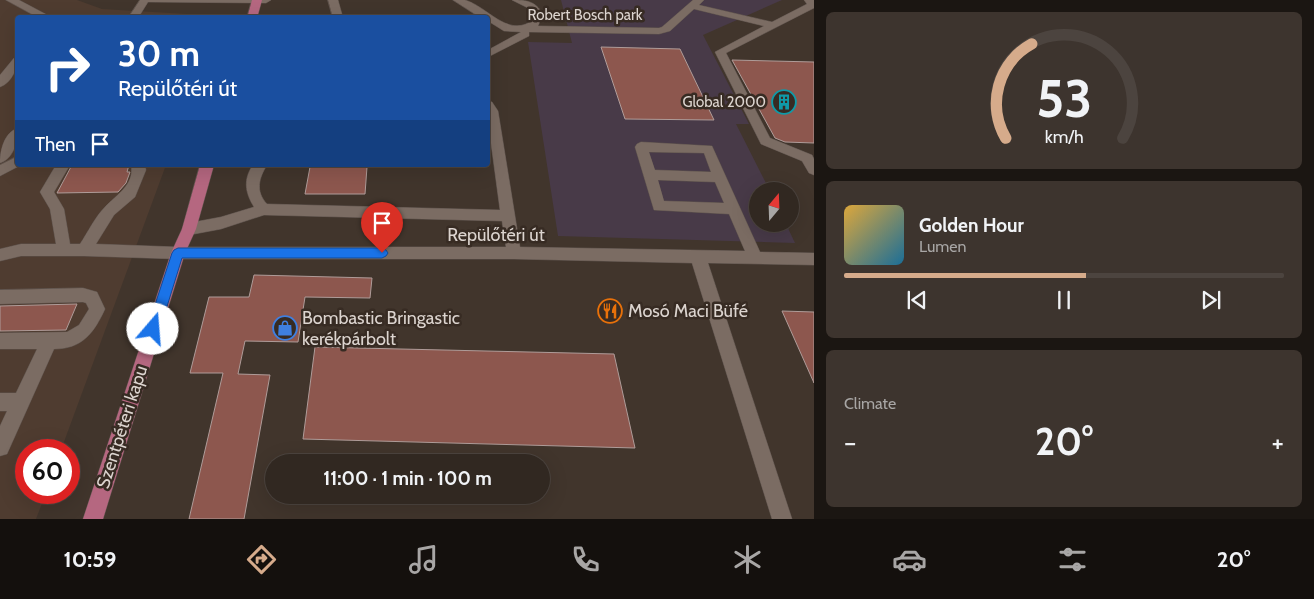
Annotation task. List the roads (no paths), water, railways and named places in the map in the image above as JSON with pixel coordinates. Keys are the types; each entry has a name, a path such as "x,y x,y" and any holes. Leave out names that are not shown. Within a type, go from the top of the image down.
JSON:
{"main road":[{"path":"253,15 260,0"},
{"name":"Szentpéteri kapu","path":"93,519 178,253 189,229 207,167"}],"street":[{"path":"11,0 42,15"},
{"path":"135,15 145,0"},
{"path":"150,0 260,0"},
{"path":"333,0 337,15"},
{"name":"Robert Bosch park","path":"458,0 484,15"},
{"path":"490,53 535,24 538,14 535,8 528,3 517,0"},
{"path":"809,0 813,5 720,52 766,141 807,158 814,170"},
{"path":"695,3 774,24"},
{"name":"Robert Bosch park","path":"490,19 508,29 525,32 659,31 666,28 695,3"},
{"path":"490,28 508,29"},
{"path":"0,84 15,64"},
{"path":"490,108 492,111 493,155 514,253"},
{"path":"0,158 15,136"},
{"path":"733,209 659,206 641,147 708,149 755,258"},
{"path":"0,171 15,163"},
{"path":"62,167 47,192 57,209 64,250"},
{"path":"84,250 109,211 130,193 138,167"},
{"path":"259,167 253,176 254,196 264,209"},
{"path":"650,175 720,177"},
{"path":"189,229 221,223 264,209 507,216"},
{"path":"0,244 21,250"},
{"path":"0,255 21,250"},
{"name":"Repülőtéri út","path":"21,250 178,253 514,253 814,259"},
{"path":"698,257 782,519"},
{"path":"0,297 83,295 91,297 96,302 97,308 90,325 84,332 66,342 0,342"},
{"path":"0,447 49,342"},
{"path":"0,402 21,402"}],"place":[{"name":"Global 2000","path":"784,102"},
{"name":"Mosó Maci Büfé","path":"610,311"},
{"name":"Bombastic Bringastic kerékpárbolt","path":"285,328"}]}
